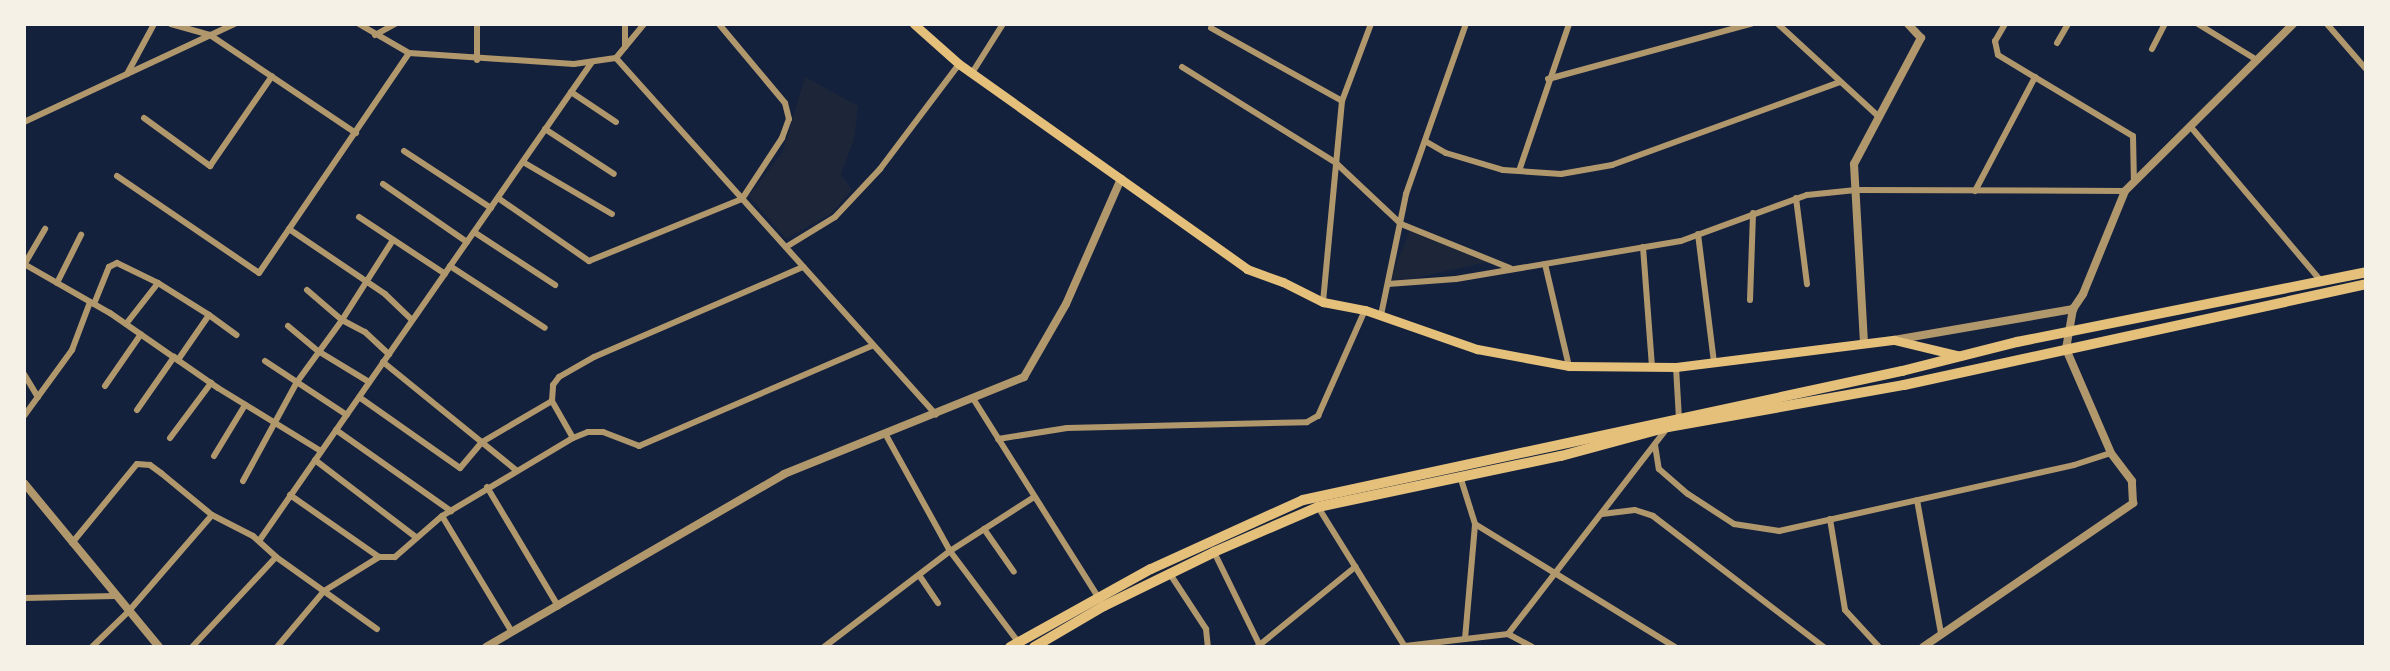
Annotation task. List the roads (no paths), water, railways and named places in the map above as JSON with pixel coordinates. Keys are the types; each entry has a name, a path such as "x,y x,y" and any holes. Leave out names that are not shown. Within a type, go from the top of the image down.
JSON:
{"main road":[{"path":"914,24 959,64 1247,269 1283,282 1323,302 1365,310 1477,349 1569,366 1676,367 1894,340 1960,356"},
{"path":"1016,645 1235,528 1303,500 1680,421 2067,331 2366,272"},
{"path":"1034,647 1101,601 1170,574 1318,507 1561,456 1680,421 1904,385 2366,284"}],"street":[{"path":"127,74 154,24"},
{"path":"171,24 210,35 356,133"},
{"path":"24,122 234,24"},
{"path":"359,24 409,53 477,60 592,62 616,58 644,24"},
{"path":"375,35 395,24"},
{"path":"477,24 477,60"},
{"path":"625,24 625,47"},
{"path":"498,198 589,261 742,199 782,138 789,119 785,103 719,24"},
{"path":"972,73 1003,24"},
{"path":"1323,302 1342,101 1371,24"},
{"path":"1381,315 1406,194 1466,24"},
{"path":"1519,171 1569,24"},
{"path":"1548,79 1751,24"},
{"path":"1778,24 1879,117"},
{"path":"1864,343 1854,164 1921,38 1908,24"},
{"path":"2005,24 1995,41 1998,55 2133,136 2134,182"},
{"path":"2057,43 2068,24"},
{"path":"2152,49 2165,24"},
{"path":"2198,24 2257,60"},
{"path":"1926,646 2128,508 2135,497 2134,489 2111,453 2066,349 2073,309 2083,294 2125,191 2293,24"},
{"path":"2327,24 2366,69"},
{"path":"1211,28 1342,101"},
{"path":"117,176 259,273 409,53"},
{"path":"616,58 936,415"},
{"path":"259,541 592,62"},
{"path":"786,247 835,217 880,169 959,64"},
{"path":"1182,67 1336,163 1401,224 1514,269"},
{"path":"144,118 210,166 272,76"},
{"path":"1975,191 2035,77"},
{"path":"1425,141 1446,153 1519,171 1561,174 1612,165 1840,82"},
{"path":"571,92 616,122"},
{"path":"2190,126 2320,280"},
{"path":"545,129 614,174"},
{"path":"404,151 491,208"},
{"path":"523,162 612,214"},
{"path":"486,647 784,474 974,400 1024,377 1038,358 1066,304 1121,179"},
{"path":"383,184 467,242"},
{"path":"1388,284 1514,269 1643,247 1698,234 1796,198 1856,190 2125,191"},
{"path":"1796,198 1807,284"},
{"path":"1750,300 1753,213"},
{"path":"359,217 445,274"},
{"path":"45,229 24,264 126,324 211,383 321,451"},
{"path":"289,229 364,280 412,320"},
{"path":"474,232 555,285"},
{"path":"1698,234 1714,363"},
{"path":"57,283 81,235"},
{"path":"243,481 277,424 297,382 342,320 364,280 393,240"},
{"path":"1643,247 1652,367"},
{"path":"24,416 72,350 109,267 117,263 158,283 237,335"},
{"path":"1545,264 1569,366"},
{"path":"450,266 545,328"},
{"path":"573,438 552,401 553,385 559,377 594,357 803,267"},
{"path":"126,324 158,283"},
{"path":"307,290 342,320 365,332 389,354"},
{"path":"1894,340 2073,309"},
{"path":"998,439 1067,428 1307,422 1318,416 1365,310"},
{"path":"137,410 209,315"},
{"path":"288,326 318,351 369,382"},
{"path":"105,386 141,334"},
{"path":"277,647 324,591 379,557 395,557 442,516 573,438 588,432 603,432 639,446 873,345"},
{"path":"265,361 347,415"},
{"path":"383,362 516,470"},
{"path":"1676,367 1680,421"},
{"path":"24,374 38,397"},
{"path":"170,438 211,383"},
{"path":"359,397 460,468 482,442 552,401"},
{"path":"974,400 1101,601"},
{"path":"214,456 245,405"},
{"path":"1508,634 1668,427"},
{"path":"336,430 451,511"},
{"path":"886,435 950,551 1016,645"},
{"path":"1655,445 1659,469 1688,494 1734,524 1779,531 2074,465 2111,453"},
{"path":"315,460 417,538"},
{"path":"72,543 137,464 150,465 212,515 259,541 276,557 377,629"},
{"path":"1460,476 1475,524 1465,639"},
{"path":"24,483 159,647"},
{"path":"487,487 558,606"},
{"path":"290,495 379,557"},
{"path":"824,647 950,551 1034,497"},
{"path":"1917,500 1941,634"},
{"path":"1318,507 1405,646 1508,634 1532,647"},
{"path":"1602,514 1635,510 1653,516 1824,647"},
{"path":"92,647 128,612 212,515"},
{"path":"442,516 512,632"},
{"path":"1830,519 1845,610 1879,647"},
{"path":"1475,524 1675,647"},
{"path":"984,529 1014,572"},
{"path":"1214,552 1259,646 1355,567"},
{"path":"192,647 276,557"},
{"path":"1170,574 1206,629 1208,647"},
{"path":"919,575 938,603"},
{"path":"24,598 115,596"}]}
